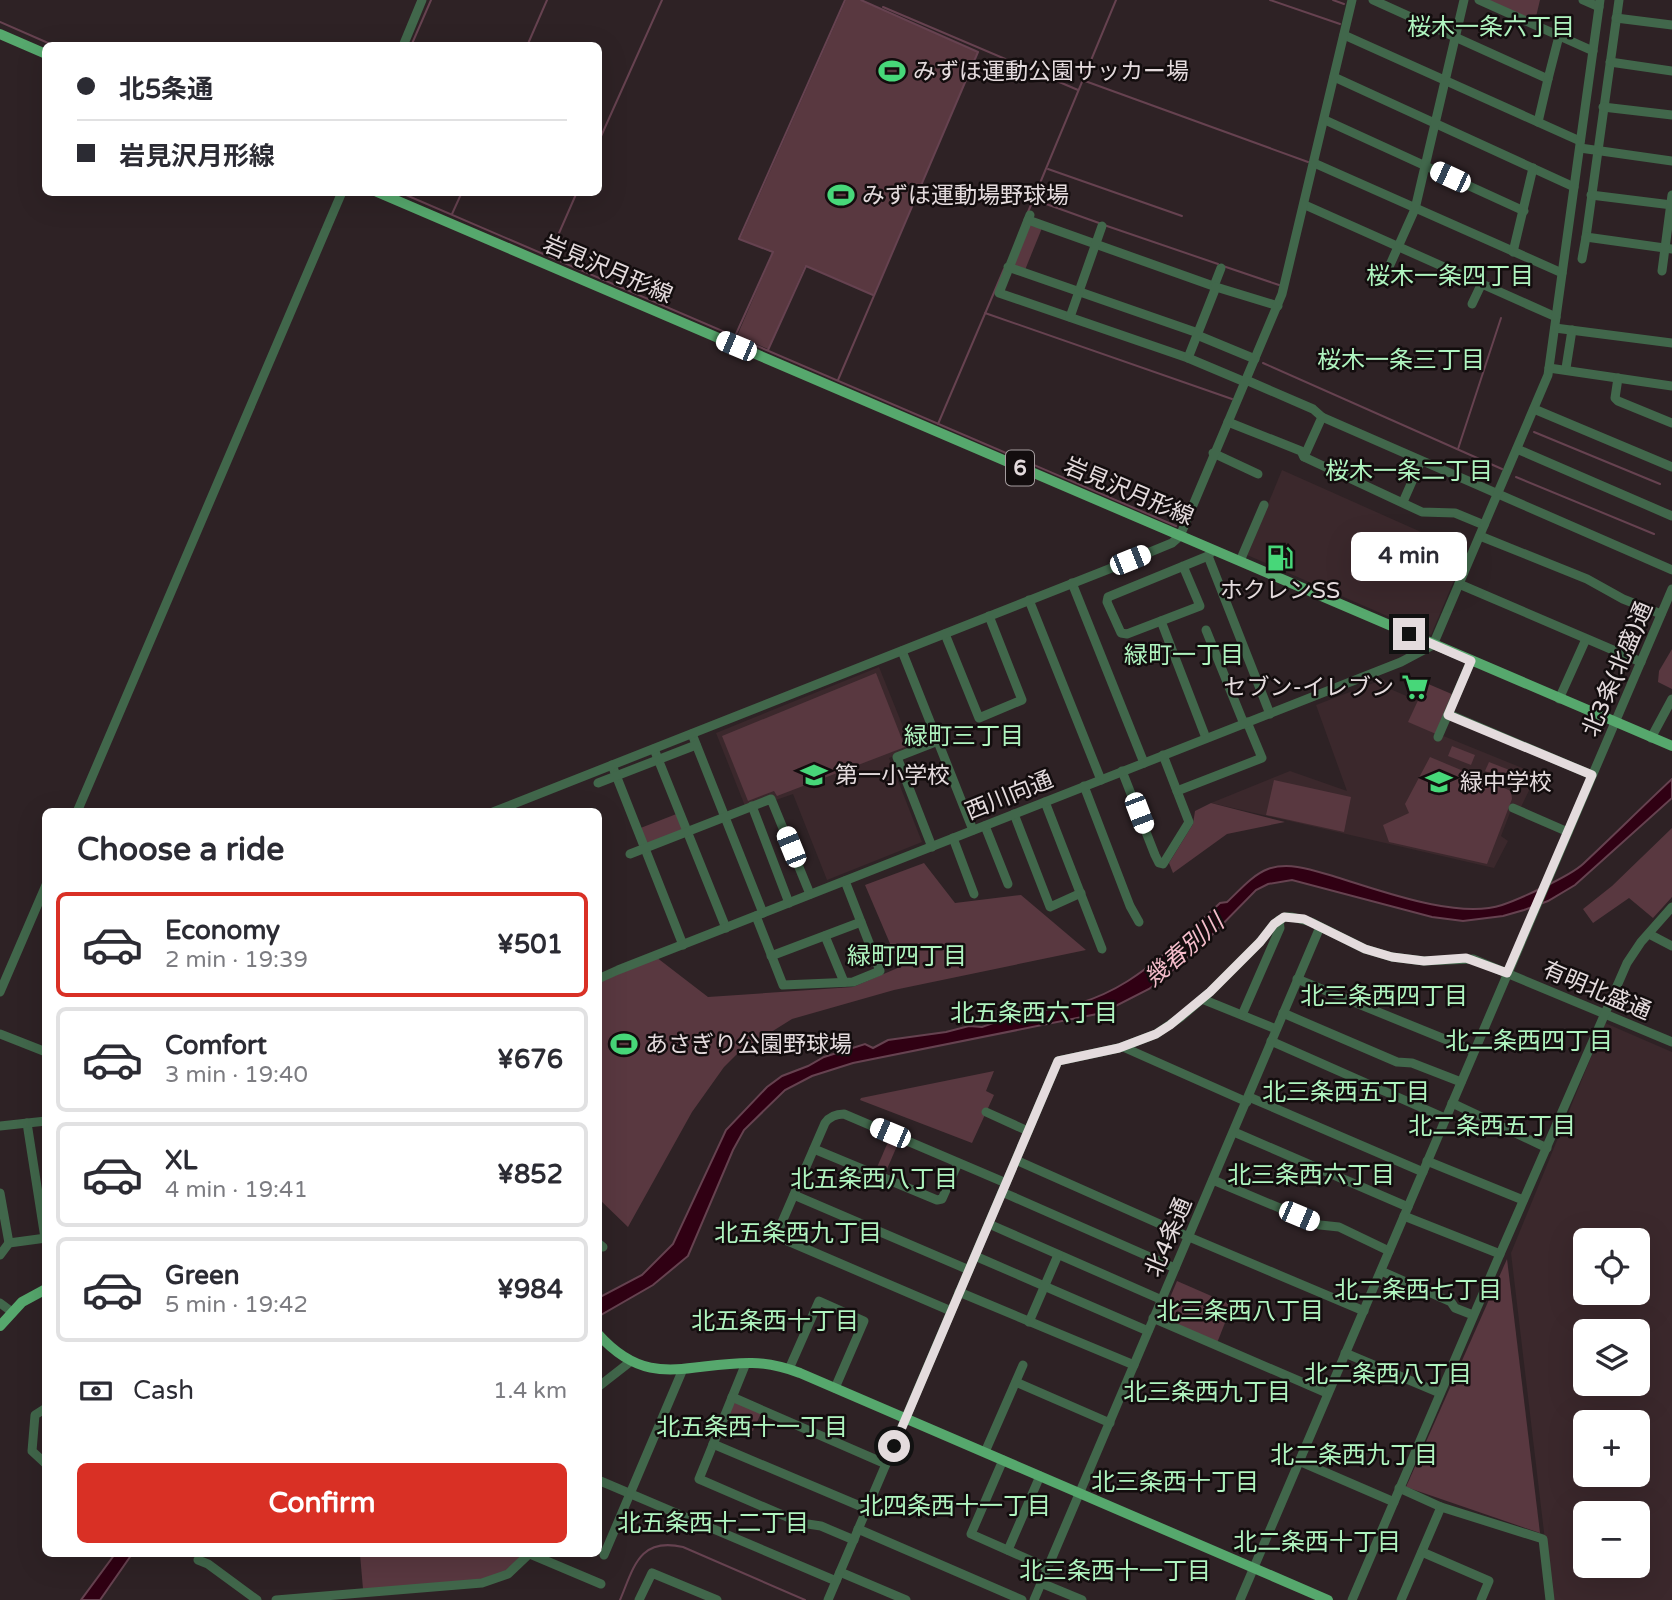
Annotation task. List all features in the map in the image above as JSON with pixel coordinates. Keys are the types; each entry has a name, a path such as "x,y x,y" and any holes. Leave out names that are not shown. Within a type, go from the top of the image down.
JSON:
{"main road":[{"path":"0,34 42,52"},
{"name":"岩見沢月形線","path":"386,196 1180,536 1210,553 1240,561 1667,745"},
{"path":"0,1326 28,1298 42,1291"},
{"path":"602,1338 630,1362 655,1370 746,1363 789,1369 1328,1600"}],"street":[{"path":"404,42 422,0"},
{"path":"503,808 1172,543 1180,536 1213,453 1278,306 1305,205 1352,0"},
{"path":"1373,0 1548,79"},
{"path":"1389,267 1415,209 1464,0"},
{"path":"1479,0 1593,51"},
{"path":"1433,645 1549,368 1599,4 1583,0"},
{"path":"1582,259 1619,0"},
{"path":"1616,18 1672,25"},
{"path":"1344,34 1538,122 1580,145 1672,161"},
{"path":"1538,122 1559,36"},
{"path":"1610,62 1672,71"},
{"path":"1334,77 1574,187"},
{"path":"1603,107 1672,115"},
{"path":"1325,120 1524,211"},
{"path":"1314,163 1562,273"},
{"path":"1513,252 1533,168"},
{"path":"1591,195 1672,202 1668,249 1662,271"},
{"path":"79,808 340,196"},
{"path":"1305,205 1556,317"},
{"path":"1278,306 1215,287 1029,218 999,293 1188,358 1246,381 1313,409 1322,417 1421,461 1672,570"},
{"path":"1070,317 1101,226"},
{"path":"1586,237 1668,249"},
{"path":"1008,267 1197,334 1255,359"},
{"path":"1188,358 1221,268"},
{"path":"1472,304 1481,285"},
{"path":"1555,328 1672,344"},
{"path":"1566,368 1572,330"},
{"path":"1549,368 1566,368 1672,386"},
{"path":"1618,378 1615,392 1618,401 1672,423"},
{"path":"1534,408 1672,467"},
{"path":"1304,457 1322,417"},
{"path":"1228,422 1301,452 1304,457 1422,512 1455,513 1484,525"},
{"path":"1517,449 1672,516"},
{"path":"1213,453 1258,474"},
{"path":"1403,502 1421,461"},
{"path":"1240,561 1264,505"},
{"path":"1480,536 1587,579 1661,614"},
{"path":"1183,566 1200,606 1121,634 1107,602 1108,597 1210,553 1270,713"},
{"path":"1072,583 1144,763"},
{"path":"1459,584 1641,662"},
{"name":"北3条(北盛)通","path":"1507,973 1672,589"},
{"path":"1029,600 1101,780"},
{"path":"945,634 979,718 1022,700 989,616"},
{"path":"1161,621 1206,738"},
{"path":"1177,791 1262,758 1206,630"},
{"path":"1559,699 1586,639"},
{"name":"西川向通","path":"602,977 1413,657 1433,645"},
{"path":"902,651 974,830"},
{"path":"1438,737 1471,661"},
{"path":"1651,738 1672,699"},
{"path":"1448,715 1592,775"},
{"path":"692,734 725,817 783,985 853,982 880,971 845,881"},
{"path":"932,846 897,757 938,741"},
{"path":"598,783 696,745"},
{"path":"654,749 726,928"},
{"path":"1122,771 1155,855 1163,864 1189,822 1163,755"},
{"path":"612,765 683,944"},
{"path":"1084,786 1130,906 1139,922"},
{"path":"631,854 771,799 810,894"},
{"path":"1045,802 1102,949"},
{"path":"752,806 789,903"},
{"path":"1513,808 1568,832"},
{"path":"1014,814 1050,906 1081,893"},
{"path":"985,826 1008,884"},
{"path":"953,838 974,894"},
{"path":"0,992 42,894"},
{"path":"1352,1600 1604,1013 1628,963 1672,907"},
{"name":"有明北盛通","path":"1279,920 1292,916 1365,949 1392,957 1424,961 1466,958 1672,1042"},
{"path":"828,1600 1058,1061 1123,1047 1156,1034 1202,999 1279,920"},
{"path":"1242,1015 1280,928 1279,920"},
{"path":"771,956 861,922"},
{"name":"北4条通","path":"1034,1600 1320,927"},
{"path":"1649,934 1672,946"},
{"path":"825,936 844,982"},
{"path":"1240,1600 1507,973"},
{"path":"1297,979 1474,1051"},
{"path":"1202,999 1276,1029"},
{"path":"1283,1013 1397,1062 1412,1063 1461,1082"},
{"path":"0,1034 42,1050"},
{"path":"1271,1041 1446,1118"},
{"path":"1123,1047 1423,1172"},
{"path":"1452,1103 1547,1148"},
{"path":"985,1112 1028,1131"},
{"path":"951,1311 776,1236 828,1118 844,1114 958,1163 1175,1268"},
{"path":"0,1126 42,1121"},
{"path":"27,1123 42,1219"},
{"path":"1234,1132 1500,1254"},
{"path":"814,1149 937,1200 942,1199 958,1163"},
{"path":"1016,1160 1364,1311"},
{"path":"1427,1161 1523,1200"},
{"path":"1213,1180 1320,1225 1339,1227 1389,1251"},
{"path":"0,1193 9,1243"},
{"path":"794,1195 969,1270"},
{"path":"989,1224 1161,1300"},
{"path":"0,1255 9,1243 42,1238"},
{"path":"1029,1322 1058,1255"},
{"path":"975,1256 1148,1331"},
{"path":"1381,1271 1451,1302 1455,1308 1473,1315"},
{"path":"959,1292 1134,1365"},
{"path":"789,1369 819,1301 864,1321 835,1388"},
{"path":"0,1303 12,1312"},
{"path":"1153,1318 1328,1394"},
{"path":"1345,1353 1440,1393"},
{"path":"602,1384 630,1362"},
{"path":"746,1363 699,1479 800,1523 821,1526 854,1539"},
{"path":"985,1452 1023,1365"},
{"path":"604,1555 683,1369"},
{"path":"1016,1382 1110,1423"},
{"path":"732,1397 886,1464"},
{"path":"42,1411 35,1415 32,1451 42,1459"},
{"path":"713,1444 867,1509"},
{"path":"1003,1460 971,1534 1048,1568"},
{"path":"1298,1461 1394,1502"},
{"path":"1008,1550 1040,1476"},
{"path":"602,1482 838,1576 906,1600"},
{"path":"1399,1488 1441,1507 1544,1539 1550,1600"},
{"path":"1401,1600 1441,1507"},
{"path":"858,1529 1022,1600"},
{"path":"1422,1552 1489,1581 1481,1600"},
{"path":"276,1600 482,1583 508,1574 526,1557"},
{"path":"536,1557 601,1584"},
{"path":"198,1560 208,1564 257,1600"},
{"path":"639,1600 652,1573 716,1600"},
{"path":"1041,1583 1082,1600"}],"shaded area":[{"path":"846,0 860,0 978,52 874,295 805,266 768,349 737,336 773,253 740,239"},
{"path":"1479,0 1540,0 1534,25"},
{"path":"1027,225 1042,228 1025,270 1013,266"},
{"path":"1282,470 1466,552 1431,635 1247,555"},
{"path":"1672,649 1672,689 1658,682 1659,671"},
{"name":"第一小学校","path":"879,667 912,749 889,758 922,842 827,880 793,794 776,800 773,795 745,806 716,733"},
{"path":"876,673 905,747 777,796 774,791 748,801 722,736"},
{"name":"緑中学校","path":"1384,679 1388,688 1418,701 1409,722 1537,774 1521,807 1513,805 1501,836 1508,841 1494,868 1211,803 1290,771 1347,791 1316,705"},
{"path":"1426,683 1454,695 1436,734 1408,722"},
{"path":"1452,746 1475,755 1471,765 1448,756"},
{"path":"1430,757 1511,791 1512,799 1487,864 1389,842 1383,825 1409,813 1405,804"},
{"path":"1489,762 1512,771 1507,781 1485,771"},
{"path":"1274,780 1351,797 1344,832 1266,815"},
{"path":"1211,803 1285,822 1227,834 1173,873 1169,863 1193,824 1195,811"},
{"path":"679,813 686,831 645,847 638,829"},
{"path":"1672,828 1672,897 1653,918 1629,898 1593,923 1583,909 1612,886"},
{"path":"924,863 955,903 1021,895 1086,950 894,990 792,1019 739,1052 724,1067 692,1112 628,1227 602,1202 602,981 656,957 708,997 853,987 900,967 865,885"},
{"path":"1605,1023 1672,1052 1672,1600 1552,1600 1511,1253"},
{"path":"994,1071 986,1091 994,1095 972,1143 860,1100 861,1098"},
{"path":"891,1135 900,1139 884,1176 875,1172"},
{"path":"1507,1259 1540,1533 1406,1487"},
{"path":"1177,1281 1232,1305 1217,1343 1161,1319"},
{"path":"732,1398 762,1411 753,1431 724,1419"},
{"path":"360,1557 521,1557 508,1570 484,1580 363,1589"}],"water":[{"name":"幾春別川","path":"1672,779 1672,798 1575,885 1548,901 1524,910 1503,916 1463,921 1432,917 1292,880 1268,884 1256,890 1206,941 1166,976 1149,989 1102,1013 853,1063 812,1076 785,1090 744,1130 688,1256 653,1285 602,1314 602,1296 642,1275 673,1244 726,1130 767,1087 782,1076 824,1057 865,1044 873,1048 888,1040 969,1026 982,1027 1010,1017 1027,1016 1030,1011 1060,1008 1087,1001 1112,990 1157,960 1220,903 1227,902 1257,875 1268,869 1294,866 1419,902 1464,909 1484,909 1502,905 1544,887 1577,869"},
{"path":"113,1557 130,1557 100,1600 81,1600"}],"waterway":[{"path":"413,42 431,0"},
{"path":"529,42 547,0"},
{"path":"602,134 662,0"},
{"path":"736,334 773,252 739,239 845,0"},
{"path":"838,380 978,52 861,0"},
{"path":"1028,212 1116,0"},
{"path":"1270,0 1340,24"},
{"path":"1333,0 1344,4"},
{"path":"883,7 1078,90"},
{"path":"0,22 46,42"},
{"path":"1085,81 1308,162"},
{"path":"1048,169 1182,216"},
{"path":"408,196 1176,526"},
{"path":"452,214 460,196"},
{"path":"549,256 575,196"},
{"path":"1035,200 1099,223"},
{"path":"1104,225 1218,264"},
{"path":"768,350 806,266 873,295"},
{"path":"1223,266 1279,285"},
{"path":"938,424 1004,269"},
{"path":"985,313 1232,399"},
{"path":"1458,449 1501,318"},
{"path":"1263,363 1502,469"},
{"path":"1534,432 1660,484"},
{"path":"1516,477 1654,534"},
{"path":"620,1600 640,1557 657,1546 668,1545 683,1547 805,1600"}],"place":[{"name":"みずほ運動公園サッカー場","path":"892,71"},
{"name":"みずほ運動場野球場","path":"841,195"},
{"name":"ホクレンSS","path":"1280,558"},
{"name":"セブン-イレブン","path":"1415,687"},
{"name":"第一小学校","path":"814,775"},
{"name":"緑中学校","path":"1439,782"},
{"name":"あさぎり公園野球場","path":"624,1044"}],"district":[{"name":"桜木一条六丁目","path":"1491,27"},
{"name":"桜木一条四丁目","path":"1450,276"},
{"name":"桜木一条三丁目","path":"1401,360"},
{"name":"桜木一条二丁目","path":"1409,471"},
{"name":"緑町一丁目","path":"1184,655"},
{"name":"緑町三丁目","path":"964,736"},
{"name":"緑町四丁目","path":"907,956"},
{"name":"北三条西四丁目","path":"1384,996"},
{"name":"北五条西六丁目","path":"1034,1013"},
{"name":"北二条西四丁目","path":"1529,1041"},
{"name":"北三条西五丁目","path":"1346,1092"},
{"name":"北二条西五丁目","path":"1492,1126"},
{"name":"北三条西六丁目","path":"1311,1175"},
{"name":"北五条西八丁目","path":"874,1179"},
{"name":"北五条西九丁目","path":"798,1233"},
{"name":"北二条西七丁目","path":"1418,1290"},
{"name":"北三条西八丁目","path":"1240,1311"},
{"name":"北五条西十丁目","path":"775,1321"},
{"name":"北二条西八丁目","path":"1388,1374"},
{"name":"北三条西九丁目","path":"1207,1392"},
{"name":"北五条西十一丁目","path":"752,1427"},
{"name":"北二条西九丁目","path":"1354,1455"},
{"name":"北三条西十丁目","path":"1175,1482"},
{"name":"北四条西十一丁目","path":"955,1506"},
{"name":"北五条西十二丁目","path":"713,1523"},
{"name":"北二条西十丁目","path":"1317,1542"},
{"name":"北三条西十一丁目","path":"1115,1571"}],"route":[{"path":"894,1446 1058,1061 1119,1048 1156,1034 1210,992 1260,942 1274,924 1284,917 1304,919 1365,949 1392,957 1424,961 1466,958 1507,973 1592,775 1448,715 1471,661 1409,634"}]}
